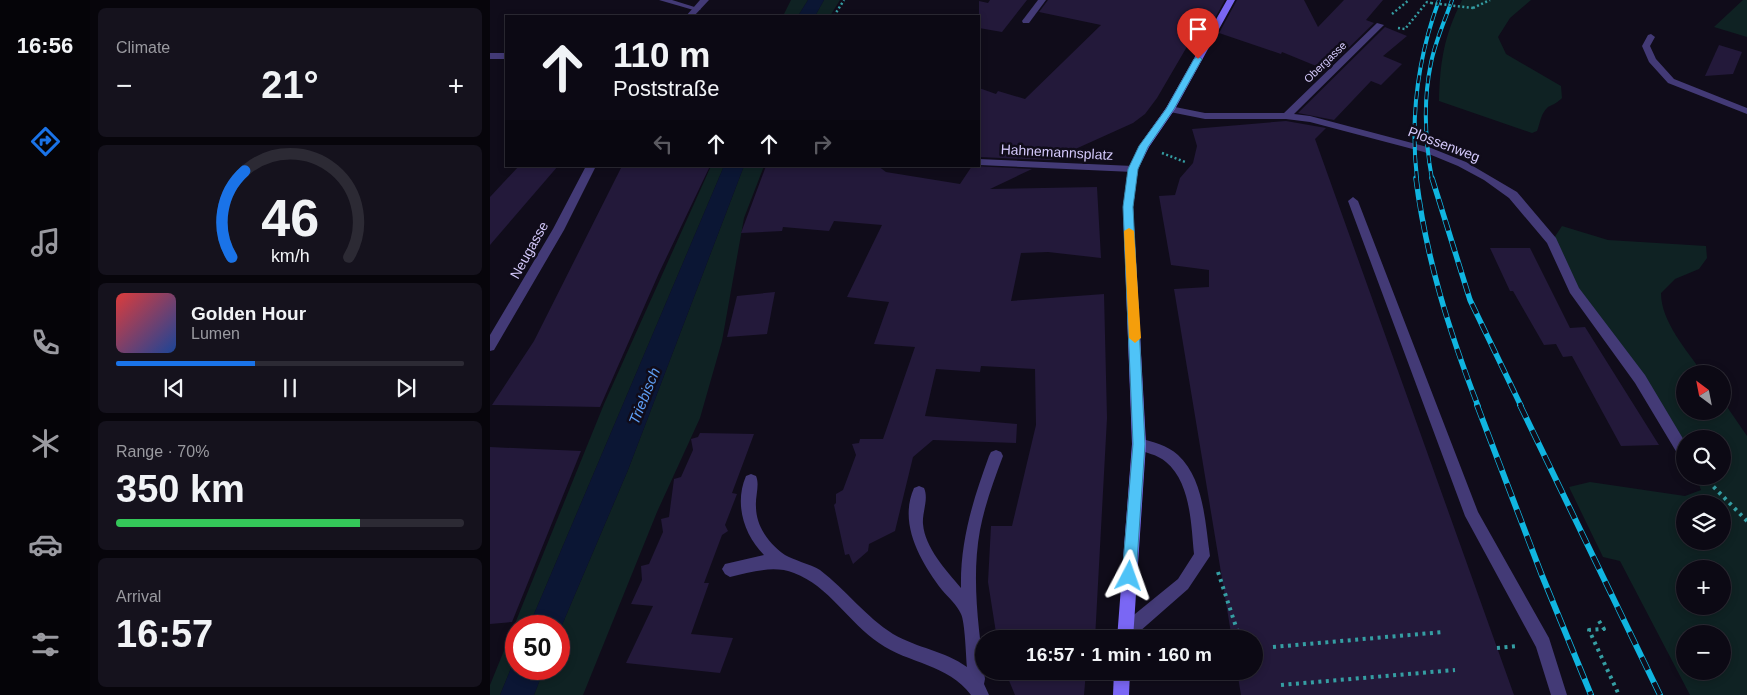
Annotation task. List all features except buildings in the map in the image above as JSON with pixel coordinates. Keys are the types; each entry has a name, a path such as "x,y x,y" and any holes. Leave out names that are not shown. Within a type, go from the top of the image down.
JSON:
{"main road":[{"path":"1125,630 1139,444 1128,207 1133,169 1144,146 1170,109 1231,0"},
{"path":"1121,695 1122,680"}],"street":[{"path":"663,0 697,9"},
{"path":"691,15 705,0"},
{"path":"1026,21 1042,0"},
{"name":"Obergasse","path":"1286,116 1380,25"},
{"path":"1651,37 1646,46 1652,60 1671,81 1747,112"},
{"path":"490,56 505,56"},
{"name":"Plossenweg","path":"1170,109 1205,116 1286,116 1310,119 1427,150 1462,164 1488,178 1513,195 1552,241 1574,290 1640,379 1676,439"},
{"name":"Hahnemannsplatz","path":"980,162 1133,169"},
{"name":"Neugasse","path":"490,346 558,230 590,167"},
{"path":"1353,201 1472,516 1543,644 1559,695"},
{"path":"1132,630 1183,584 1202,556 1194,498 1180,465 1154,446 1139,444"},
{"path":"978,690 969,576 971,540 981,496 996,456"},
{"path":"751,481 748,518 761,544 782,562 801,568 827,585 868,625 898,646 950,664 978,690"},
{"path":"920,493 916,524 922,543 940,573 971,613"},
{"path":"730,569 782,562"}],"path":[{"path":"835,15 844,0"},
{"path":"1405,29 1427,2 1473,8 1490,0"},
{"path":"1712,485 1747,522"},
{"path":"1599,621 1604,629 1589,630 1619,695"},
{"path":"1274,647 1443,632"},
{"path":"1281,685 1455,670"}],"green space":[{"path":"791,0 808,0 799,15 784,15"},
{"path":"824,0 840,0 831,15 816,15"},
{"path":"1462,0 1531,0 1510,18 1498,37 1506,54 1561,86 1562,98 1546,109 1537,131 1532,133 1439,101 1440,73 1444,49 1451,25"},
{"path":"1743,0 1747,0 1747,37 1714,27"},
{"path":"711,167 724,167 534,615 518,615 604,404"},
{"path":"744,167 764,167 744,218 722,341 700,418 657,512 583,695 534,695 540,680 570,680 570,615 566,615 628,470"},
{"path":"1562,226 1608,240 1706,246 1707,258 1699,269 1675,279 1661,293 1662,304 1670,325 1697,365 1676,365 1676,420 1731,420 1731,413 1747,436 1747,695 1690,695 1682,680 1731,680 1731,625 1676,625 1676,668 1620,561 1603,557 1569,487 1590,482 1678,495 1676,495 1676,550 1731,550 1731,495 1688,495 1701,490 1699,485 1731,485 1731,430 1676,430 1676,441 1574,290 1552,241"},
{"path":"505,648 506,680 500,695 490,695 490,685"}],"water":[{"path":"808,0 824,0 816,15 799,15"},
{"name":"Triebisch","path":"724,167 744,167 628,470 566,615 534,615"},
{"path":"506,680 540,680 534,695 500,695"}],"railway":[{"path":"1417,179 1415,156 1417,88 1426,43 1439,0"},
{"path":"1432,179 1426,136 1428,77 1433,55 1452,0"},
{"path":"1416,178 1432,266 1457,350 1478,406"},
{"path":"1432,178 1470,300 1521,406"},
{"path":"1477,405 1541,573 1591,695"},
{"path":"1520,405 1660,695"}],"slow traffic":[{"path":"1129,231 1135,338"}],"route":[{"path":"1129,576 1139,444 1139,408 1128,207 1131,181 1133,169 1144,146 1170,109 1198,59"}]}
